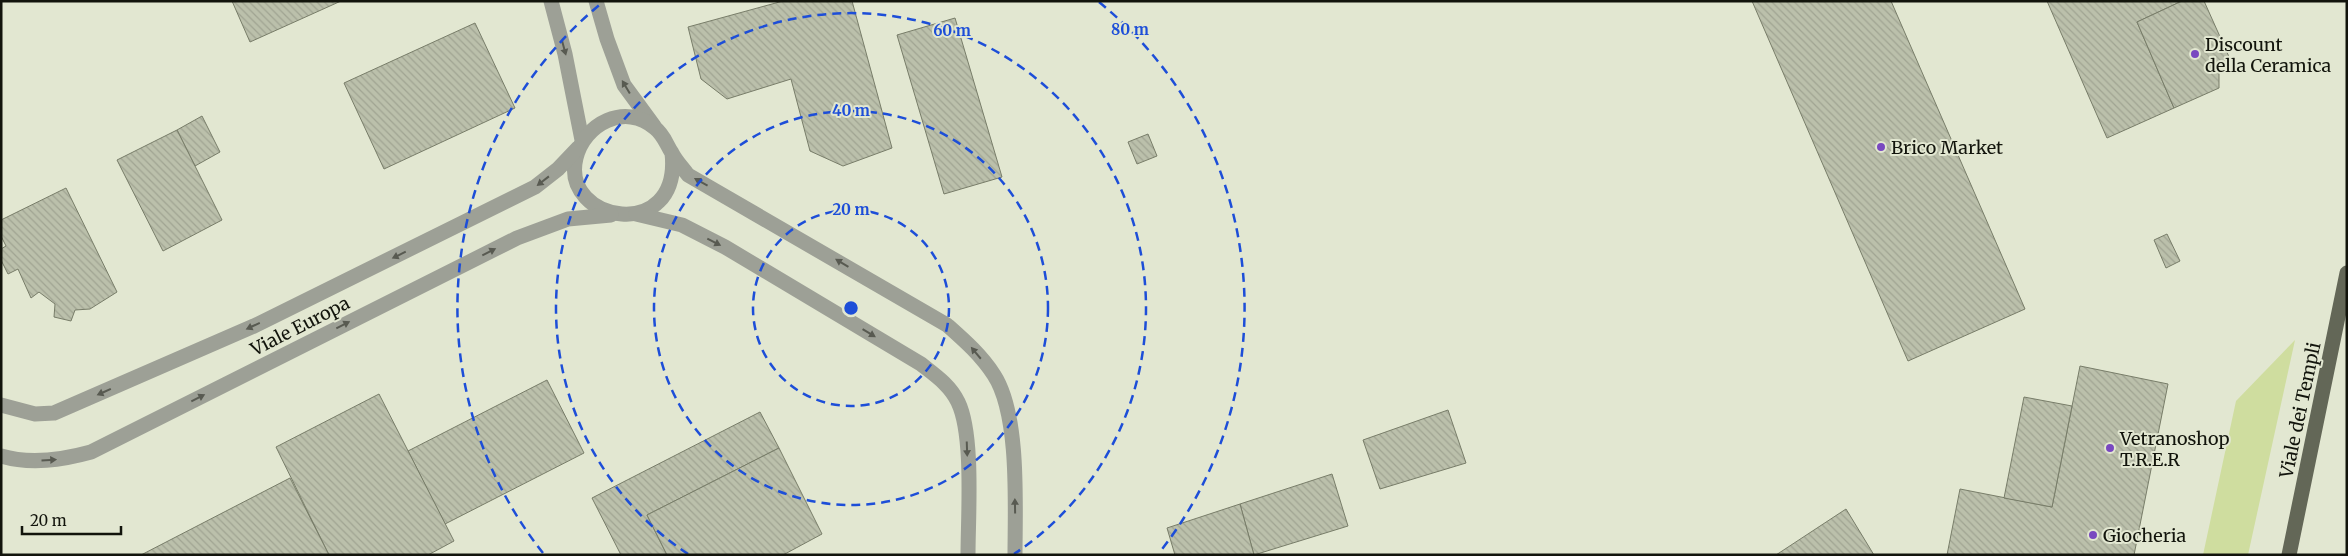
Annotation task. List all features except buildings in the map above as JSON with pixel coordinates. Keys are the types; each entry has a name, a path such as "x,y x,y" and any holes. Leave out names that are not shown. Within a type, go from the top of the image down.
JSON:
{"main road":[{"name":"Viale dei Templi","path":"2289,555 2347,273"}],"street":[{"path":"551,1 566,54 580,144 575,168 581,189 589,201 601,209 614,214 636,214 682,226 725,247 921,364 945,382 958,402 966,428 968,555"},
{"path":"596,1 606,39 624,85 665,138 672,153 688,175 748,208 947,326 974,348 995,377 1007,410 1014,451 1015,555"},
{"path":"580,144 591,130 602,122 615,117 629,116 655,127"},
{"name":"Viale Europa","path":"1,405 35,414 54,413 254,326 535,187 558,169 580,144"},
{"path":"636,214 656,203 670,184 674,169 672,153"},
{"name":"Viale Europa","path":"1,456 44,461 63,460 91,452 517,238 568,219 614,214"}],"green space":[{"path":"2295,340 2248,555 2203,555 2236,401"}],"place":[{"name":"Discount della Ceramica","path":"2195,54"},
{"name":"Brico Market","path":"1881,147"},
{"name":"Vetranoshop T.R.E.R","path":"2110,448"},
{"name":"Giocheria","path":"2093,535"}]}
